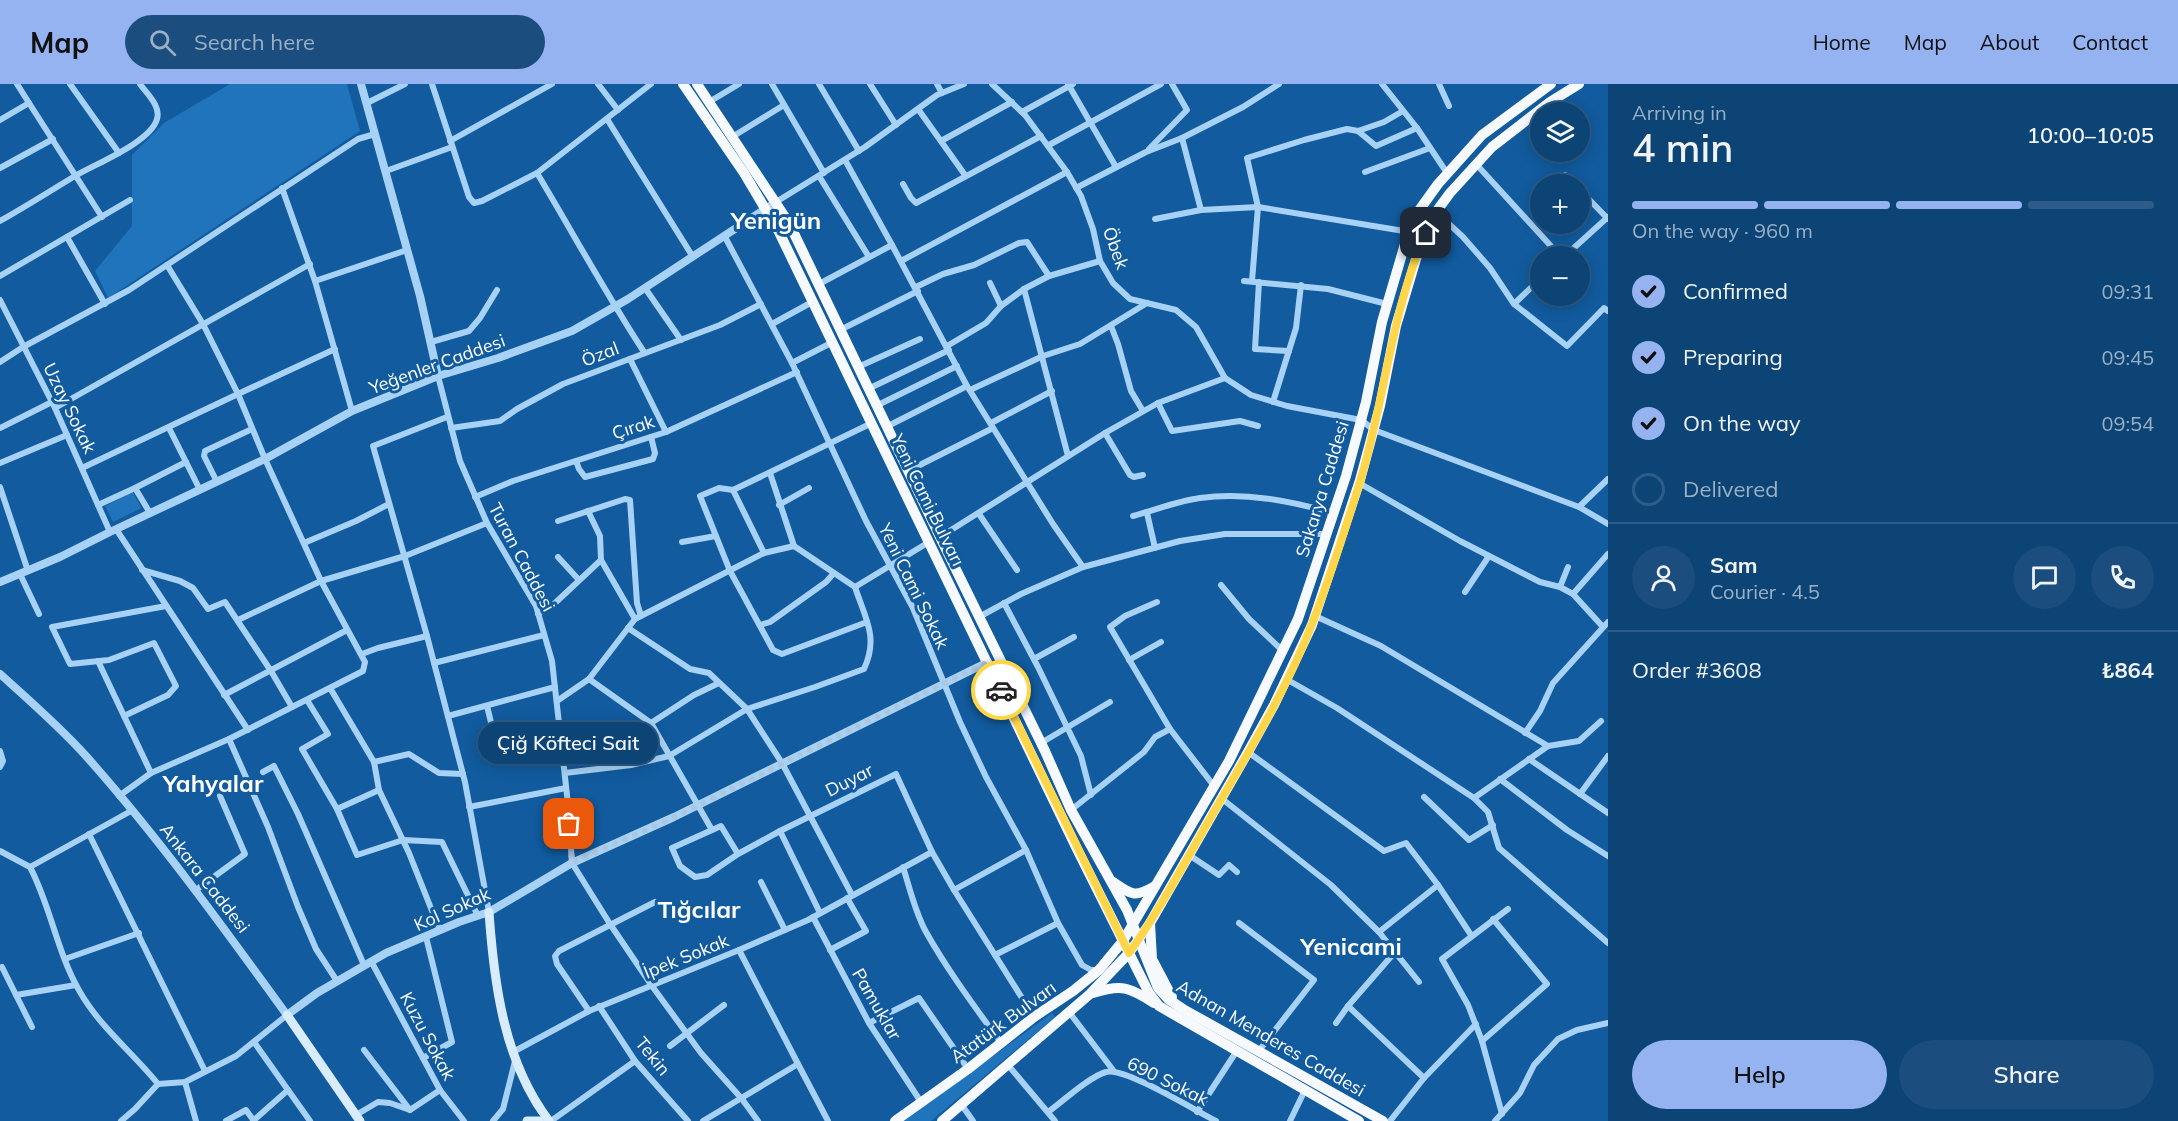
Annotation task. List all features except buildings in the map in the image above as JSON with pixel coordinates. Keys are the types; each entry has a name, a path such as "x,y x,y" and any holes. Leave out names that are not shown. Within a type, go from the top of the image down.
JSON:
{"main road":[{"name":"Yeni Cami Bulvarı","path":"683,84 766,209 814,301 872,423 979,617 1071,810 1112,881 1132,925"},
{"name":"Yeni Cami Bulvarı","path":"697,84 789,223 908,471 988,662 1123,941"},
{"name":"Sakarya Caddesi","path":"1123,941 1229,761 1298,619 1334,513 1361,420 1387,304 1410,232 1420,209 1447,173 1482,135 1551,84"},
{"name":"Sakarya Caddesi","path":"1129,953 1150,923 1248,752 1286,679 1315,616 1359,483 1374,430 1396,326 1419,249 1436,212 1492,147 1550,102 1579,84"},
{"path":"1112,881 1135,895 1158,884"},
{"path":"489,912 496,983 506,1029 514,1055 534,1102 550,1121"},
{"path":"1150,923 1151,951 1155,966 1172,996 1183,1009"},
{"name":"Adnan Menderes Caddesi","path":"1132,925 1158,988 1168,999 1383,1121"},
{"path":"1114,951 1117,941 1116,926"},
{"name":"Atatürk Bulvarı","path":"895,1121 968,1069 1034,1017 1073,991 1099,970 1123,941"},
{"name":"Adnan Menderes Caddesi","path":"1123,941 1158,1006 1359,1121"},
{"name":"Atatürk Bulvarı","path":"942,1121 1090,994 1129,953"},
{"path":"1090,994 1124,987 1158,1006"},
{"name":"Ankara Caddesi","path":"287,1015 358,1118"},
{"path":"527,1121 539,1121"}],"street":[{"path":"17,84 102,217"},
{"path":"70,84 119,153"},
{"path":"0,221 76,175 129,147 153,127 158,110 140,84"},
{"path":"361,84 407,250 438,376"},
{"path":"367,103 405,84"},
{"path":"386,171 451,144 552,84"},
{"path":"598,84 618,110"},
{"path":"434,85 451,144 469,197 474,203 537,173 651,84"},
{"path":"709,102 739,84"},
{"path":"772,84 869,257"},
{"path":"819,84 859,151"},
{"path":"870,84 896,125"},
{"path":"937,84 942,93"},
{"path":"776,202 859,151 942,93 963,84"},
{"name":"Öbek","path":"992,84 1022,112 1049,145 1067,172 1093,229 1100,261 1113,283 1130,299 1176,310 1196,327 1225,378 1251,395 1273,402 1361,420 1374,430 1500,475 1579,507 1608,524"},
{"path":"1049,145 1161,84"},
{"path":"1146,152 1187,110 1172,84"},
{"path":"1076,188 1146,152 1182,138 1243,107 1279,84"},
{"path":"1382,84 1417,128 1447,173"},
{"path":"1439,84 1449,106"},
{"path":"1022,112 1070,85 1089,123 1116,167"},
{"path":"941,141 1012,102"},
{"path":"0,120 29,103"},
{"path":"732,137 784,105"},
{"path":"918,109 965,176"},
{"path":"1289,351 1255,349 1252,281 1258,207 1247,158 1347,129 1358,131 1384,122 1403,111"},
{"path":"607,119 693,257"},
{"path":"1358,131 1376,146 1417,128"},
{"path":"0,362 23,347 105,304 358,139 375,134"},
{"path":"903,184 910,198 916,203 1041,136"},
{"path":"1182,138 1201,210"},
{"path":"0,168 53,139"},
{"path":"1365,172 1430,148"},
{"path":"845,160 917,289 968,388 1053,524 1083,567"},
{"path":"1475,164 1551,246"},
{"path":"901,261 1067,172"},
{"path":"537,173 583,249 614,307 644,352"},
{"path":"282,188 315,281 352,411"},
{"path":"0,276 130,200"},
{"path":"1576,246 1608,218 1590,200"},
{"name":"Yeğenler Caddesi","path":"0,582 60,557 265,459 352,411 438,376 498,358 572,331 645,288 776,202"},
{"path":"1155,219 1201,210 1258,207 1410,232"},
{"path":"1436,212 1463,237 1490,268 1514,304 1567,346 1604,308 1608,311"},
{"path":"67,237 105,304"},
{"name":"Yeni Cami Sokak","path":"725,237 797,372 866,521 913,608 943,683 986,777 1026,850 1058,923 1082,965 1099,970"},
{"path":"840,330 943,274 974,265 1019,243 1027,242 1049,276"},
{"path":"819,284 892,245"},
{"path":"315,281 407,250"},
{"path":"868,389 948,348 986,323 1001,306 1024,289 1049,276 1100,261"},
{"path":"0,428 54,405 309,264"},
{"path":"119,796 151,773 229,740 363,671 365,662 321,581 238,394 203,324 167,265"},
{"path":"1252,281 1329,289 1387,304"},
{"path":"990,283 1001,306"},
{"path":"1273,402 1296,328 1301,285"},
{"path":"645,288 681,340"},
{"path":"1024,289 1068,456"},
{"path":"1514,304 1530,289"},
{"path":"430,342 469,331 497,290"},
{"name":"Uzay Sokak","path":"0,300 54,405 98,505 248,730"},
{"path":"772,324 814,301"},
{"path":"886,427 968,388 1043,356 1080,344 1147,303"},
{"name":"Özal","path":"451,428 500,422 517,409 563,384 720,325 761,304"},
{"path":"1111,326 1131,391 1143,411"},
{"path":"858,367 920,339"},
{"path":"792,363 833,342"},
{"path":"82,468 335,349"},
{"path":"630,359 666,432"},
{"path":"876,406 957,366"},
{"name":"Çırak","path":"475,497 513,481 666,432 797,372"},
{"name":"Turan Caddesi","path":"438,376 460,461 488,523 536,606 552,662 565,773 572,863"},
{"path":"855,587 1143,411 1158,403 1225,378"},
{"path":"908,471 1052,392"},
{"path":"1158,403 1172,431 1240,420 1258,426"},
{"path":"447,417 374,446 448,716 470,807 489,912"},
{"path":"867,622 782,654 773,650 730,571 700,496 719,488 733,490 872,423"},
{"path":"169,428 200,490"},
{"path":"217,482 204,456 205,450 252,429"},
{"path":"1105,433 1130,476 1143,475"},
{"path":"0,463 67,435"},
{"path":"576,461 585,477 652,459 656,453 651,437"},
{"path":"98,505 186,462"},
{"path":"565,773 631,765 669,756 747,709 864,669 871,654 871,632 855,587 794,546 770,473"},
{"path":"1579,507 1608,479"},
{"path":"1359,483 1489,556 1540,582 1560,587 1574,594 1606,625 1553,683 1540,711 1526,733"},
{"path":"0,487 24,572 39,614"},
{"path":"135,488 150,513"},
{"path":"779,505 809,488"},
{"path":"733,490 764,553"},
{"path":"1133,516 1199,498 1241,495 1283,500 1334,513"},
{"path":"558,521 625,499 630,500 638,617"},
{"path":"304,543 389,504"},
{"path":"588,511 600,536 601,560 623,600 638,617"},
{"path":"979,513 1017,570"},
{"path":"1147,513 1155,548"},
{"path":"238,620 321,581 405,556 488,523"},
{"path":"979,617 1083,567 1180,541 1225,534 1327,534"},
{"path":"682,542 716,536"},
{"path":"557,701 589,679 638,617 764,553 794,546"},
{"path":"1574,594 1608,554"},
{"path":"1465,592 1489,556"},
{"path":"558,557 579,580"},
{"path":"538,614 554,604 601,560"},
{"path":"1560,587 1568,567"},
{"path":"142,570 180,581 193,588 208,609 225,602 292,707"},
{"path":"760,626 770,622 817,589 834,573"},
{"path":"1221,585 1248,619 1283,651"},
{"path":"1157,602 1125,616 1110,627 1170,729 1214,786"},
{"path":"1004,603 1081,756 1091,795"},
{"path":"124,716 168,695 176,686 154,643 109,660 70,664 52,627 166,606"},
{"path":"1315,616 1381,646 1548,747"},
{"path":"628,628 690,669 709,673 747,709 782,763 866,931 830,950"},
{"path":"224,694 347,630"},
{"path":"434,663 544,635"},
{"path":"362,654 427,636"},
{"path":"1034,659 1074,637"},
{"path":"1129,660 1161,642"},
{"path":"98,661 151,773"},
{"name":"Kol Sokak","path":"287,1015 368,963 489,912 572,863 698,805 988,662"},
{"name":"Ankara Caddesi","path":"0,674 85,754 196,890 287,1015"},
{"path":"589,679 651,723 712,830 721,826 738,854"},
{"path":"1286,679 1337,708 1474,798 1488,812 1499,848 1608,943"},
{"path":"651,723 694,695 719,683"},
{"path":"448,716 555,687"},
{"path":"330,688 374,762 379,789 403,840 440,931"},
{"path":"307,700 328,734 302,749 337,809 357,855 403,840 442,842 478,916"},
{"path":"1041,743 1110,702"},
{"path":"486,706 498,751"},
{"path":"1474,798 1548,747 1579,741 1601,721"},
{"path":"1071,810 1144,752 1155,737 1170,729"},
{"path":"229,740 268,827 316,949 337,981"},
{"path":"0,751 3,761 0,767"},
{"path":"1248,752 1384,851 1406,843 1438,885 1471,935"},
{"path":"374,762 409,754 439,772 462,774"},
{"path":"1580,794 1608,756"},
{"path":"1529,759 1608,813"},
{"name":"Kuzu Sokak","path":"263,772 274,766 368,963 440,1090 464,1121"},
{"name":"Duyar","path":"712,830 672,848 680,866 694,877 707,875 738,854 780,831 896,774 932,852 1034,1017"},
{"path":"1500,779 1567,830 1608,856"},
{"path":"470,807 566,788"},
{"path":"337,809 379,789"},
{"path":"196,890 245,854 220,796"},
{"path":"1424,797 1469,840 1493,825"},
{"path":"1221,798 1331,885 1379,932 1419,982"},
{"path":"30,867 131,811"},
{"path":"780,831 820,913"},
{"path":"89,834 205,1071"},
{"path":"954,890 1026,850"},
{"path":"0,851 30,867 64,958 80,992 112,1035 138,1060 158,1084"},
{"name":"İpek Sokak","path":"514,1055 599,1006 739,950 813,917 932,852"},
{"path":"1189,855 1219,874 1229,865 1237,872"},
{"path":"572,863 652,986 701,1053 742,1099 758,1121"},
{"path":"903,867 926,931 955,979 1001,1043"},
{"path":"761,882 784,930"},
{"path":"1379,932 1438,885"},
{"path":"589,1011 557,963 555,956 559,951 655,902"},
{"path":"1502,1114 1476,1024 1442,959 1508,909"},
{"name":"Pamuklar","path":"813,917 869,1023 921,1102"},
{"path":"1482,1041 1547,984 1493,919"},
{"path":"995,955 1058,923"},
{"path":"1239,923 1314,980 1258,1052"},
{"path":"64,958 139,933"},
{"path":"423,1058 452,1042 426,937"},
{"path":"739,950 828,1121"},
{"path":"1336,1023 1395,952"},
{"path":"1,966 32,1026"},
{"path":"16,995 76,985"},
{"path":"869,1023 919,998 968,1069"},
{"path":"670,1046 724,1005"},
{"name":"Tekin","path":"599,1006 635,1060 688,1121"},
{"path":"1348,1006 1424,1078"},
{"path":"1069,1012 1113,1070"},
{"path":"121,1121 158,1084 185,1082 237,1056 287,1015"},
{"path":"1495,1121 1520,1094 1534,1065 1558,1039 1577,1030 1608,1023"},
{"path":"1390,1121 1424,1078 1476,1024"},
{"path":"254,1042 310,1121"},
{"path":"364,1050 410,1110"},
{"path":"1197,1112 1236,1052"},
{"path":"493,1121 503,1109 510,1087 514,1055"},
{"path":"550,1121 635,1060"},
{"path":"703,1121 798,1064"},
{"path":"1008,1065 1055,1121"},
{"name":"690 Sokak","path":"1048,1112 1095,1077 1113,1070 1151,1085 1215,1121"},
{"path":"185,1082 196,1121"},
{"path":"226,1121 246,1110 253,1121 288,1090"},
{"path":"410,1110 440,1090"},
{"path":"1290,1121 1305,1090"},
{"path":"358,1118 378,1102 390,1103 410,1110"},
{"path":"961,1104 973,1121"}],"shaded area":[{"path":"230,84 347,84 360,131 108,298 95,271 132,226 132,155 164,123"},
{"path":"133,492 141,508 113,522 105,506"},
{"path":"1052,1013 1055,1017 931,1121 904,1121"}],"way so far":[{"path":"569,824 572,863 675,817 988,662 1001,690"}],"place":[{"name":"Çiğ Köfteci Sait","path":"569,824"}],"district":[{"name":"Yenigün","path":"776,220"},
{"name":"Yahyalar","path":"213,783"},
{"name":"Tığcılar","path":"699,909"},
{"name":"Yenicami","path":"1351,946"}],"route":[{"path":"1001,690 1129,953 1150,923 1248,752 1274,705 1312,625 1360,480 1380,406 1396,326 1426,233"}]}
